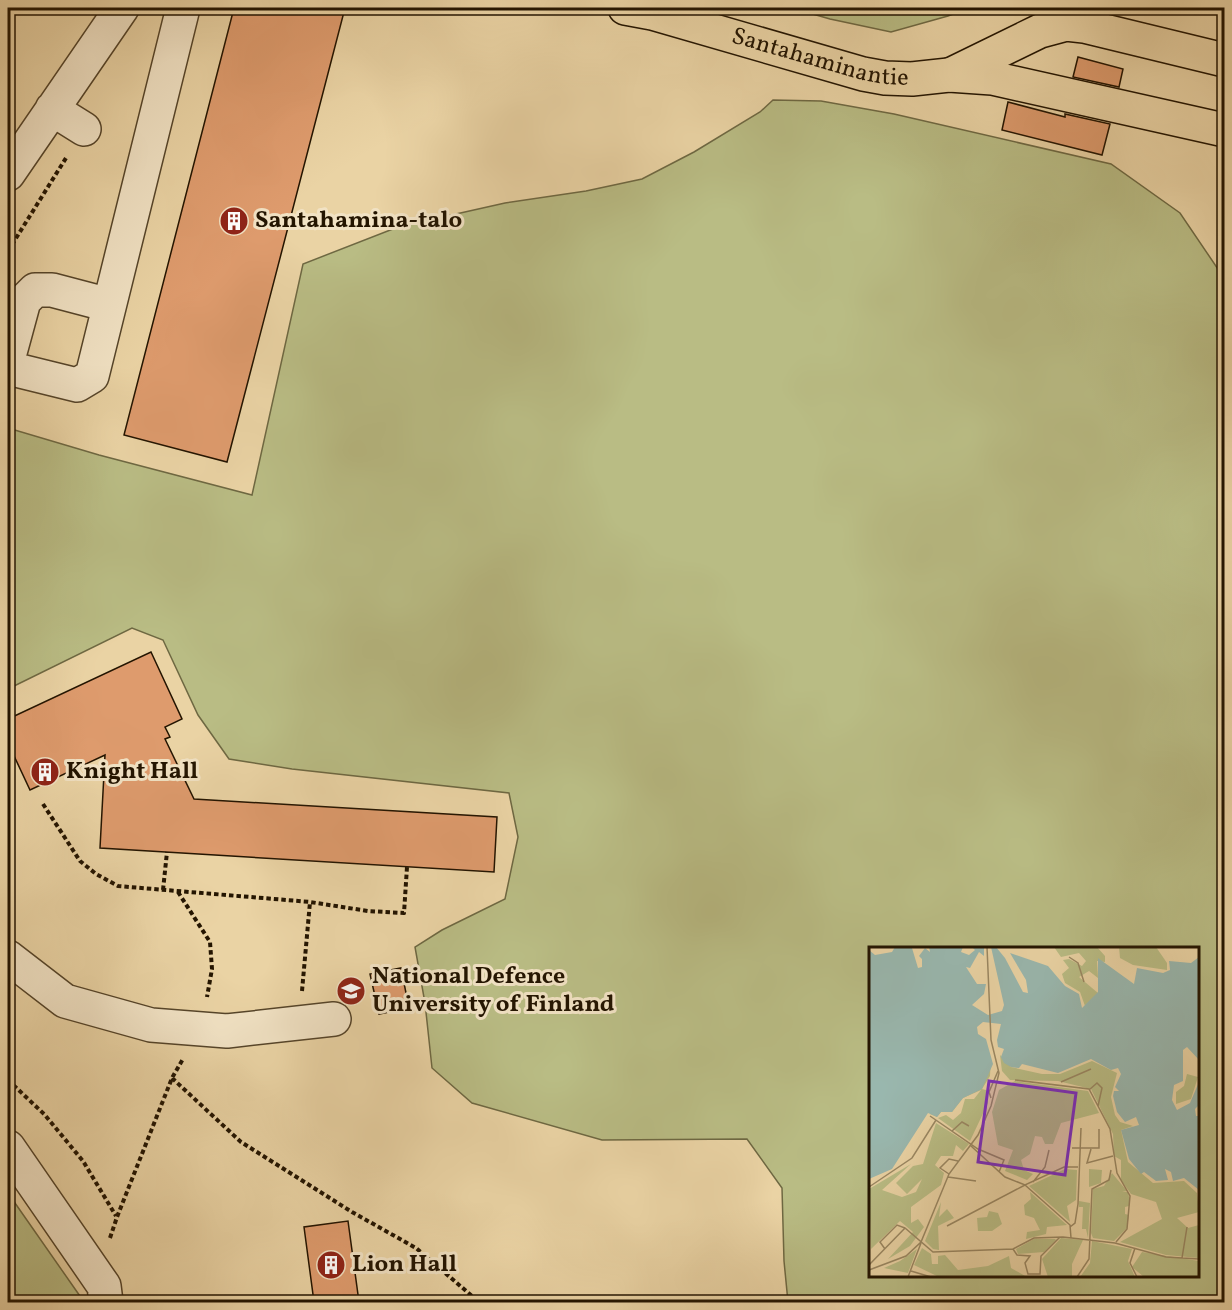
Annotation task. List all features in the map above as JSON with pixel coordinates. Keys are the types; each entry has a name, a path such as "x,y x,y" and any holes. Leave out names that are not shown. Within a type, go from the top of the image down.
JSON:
{"main road":[{"name":"Santahaminantie","path":"625,8 652,13 863,74 912,79 949,75 992,78 1224,130"},
{"name":"Santahaminantie","path":"949,75 1040,31 1066,24 1084,26 1224,60"}],"street":[{"path":"8,174 122,8"},
{"path":"8,368 77,385 92,376 183,8"},
{"path":"52,109 84,129"},
{"path":"8,360 24,301 35,290 52,290 109,305"},
{"path":"8,957 65,1000 151,1025 227,1030 334,1019"},
{"path":"8,1147 105,1294"}],"path":[{"path":"8,251 84,129"},
{"path":"43,804 80,861 96,874 118,886 310,902 404,914 407,867"},
{"path":"163,890 167,852"},
{"path":"105,1294 109,1242 117,1217 172,1078 201,1029 213,969 210,942 178,892"},
{"path":"298,1021 310,902"},
{"path":"172,1078 241,1142 352,1212 416,1248 479,1302"},
{"path":"8,1080 44,1114 83,1161 117,1217"}],"green space":[{"path":"792,8 969,8 891,32"},
{"path":"773,100 821,101 894,114 1111,164 1180,213 1224,278 1224,1302 788,1302 784,1261 782,1188 747,1139 602,1140 472,1103 432,1068 425,1003 415,947 442,930 505,899 518,837 509,793 292,769 229,759 198,715 163,640 132,628 8,689 8,428 99,455 252,495 303,264 398,227 505,203 586,191 642,179 694,152 760,112"},
{"path":"8,1193 82,1299 56,1302 8,1302"}],"building":[{"name":"Santahamina-talo","path":"234,8 345,8 227,462 124,435"},
{"path":"1078,57 1123,69 1119,87 1073,77"},
{"path":"1008,102 1065,117 1065,114 1110,124 1102,155 1002,130"},
{"name":"Knight Hall","path":"151,652 182,719 165,727 170,737 165,739 194,799 497,817 494,872 100,848 105,755 30,790 8,743 8,719"},
{"path":"401,968 409,1008 379,1014 370,974"},
{"name":"Lion Hall","path":"348,1221 359,1302 314,1302 304,1227"}],"place":[{"name":"Santahamina-talo","path":"234,221"},
{"name":"Knight Hall","path":"45,772"},
{"name":"National Defence University of Finland","path":"351,991"},
{"name":"Lion Hall","path":"331,1265"}]}
